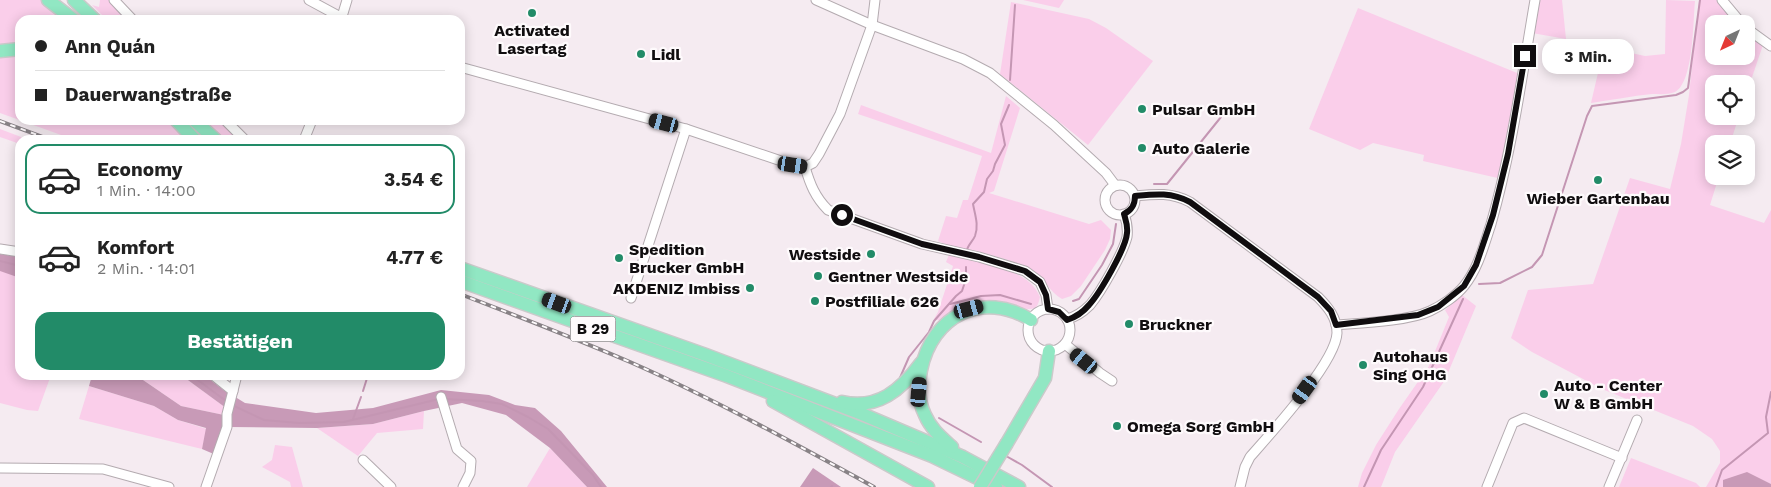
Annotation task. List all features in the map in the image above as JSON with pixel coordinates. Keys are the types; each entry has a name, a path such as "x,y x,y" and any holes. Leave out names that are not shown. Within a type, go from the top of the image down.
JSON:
{"highway":[{"path":"48,0 68,15"},
{"path":"69,0 84,10"},
{"path":"74,0 90,15"},
{"path":"0,51 15,50"},
{"path":"181,125 190,135"},
{"path":"200,125 210,135"},
{"name":"B 29","path":"465,270 706,355 888,424 963,457 1019,487"},
{"name":"B 29","path":"465,283 727,376 932,456 996,487"},
{"path":"963,457 936,433 924,414 919,392 923,361 928,346 941,328 955,316 969,309 995,306 1023,314 1031,320"},
{"path":"980,487 1046,378 1049,351"},
{"path":"814,396 849,404 868,403 882,399 900,388 923,361"},
{"path":"727,376 928,487"}],"street":[{"path":"114,0 128,15"},
{"path":"309,0 336,15"},
{"path":"344,15 347,0"},
{"path":"816,0 872,25 963,59 990,73 1054,125 1106,173 1115,185"},
{"path":"465,68 686,129 793,165 805,167 813,163 827,141 840,114 872,25 875,0"},
{"path":"1336,325 1406,317 1429,312 1464,286 1476,265 1486,239 1504,175 1535,0"},
{"path":"1725,1 1735,15"},
{"path":"1755,34 1771,46"},
{"path":"230,125 240,135"},
{"path":"631,298 686,129"},
{"path":"805,167 812,190 828,210 922,244 979,257 1025,271 1040,282 1046,295 1048,309"},
{"path":"1115,185 1127,186 1135,196 1134,205 1124,214 1114,214 1106,207 1105,197 1110,188 1115,185"},
{"path":"1135,196 1162,193 1182,197 1318,297 1331,311 1336,325 1336,340 1330,356 1294,405 1250,457 1245,467 1240,487"},
{"path":"1067,320 1076,316 1090,304 1119,258 1127,234 1124,214"},
{"path":"0,250 15,252"},
{"path":"1048,309 1059,312 1067,320 1070,332 1065,344 1049,351 1043,350 1032,342 1028,330 1031,320 1041,311 1048,309"},
{"path":"1065,344 1100,374 1112,381"},
{"path":"218,380 232,393"},
{"path":"206,487 227,427 228,413 236,380"},
{"path":"441,400 457,449 471,461 470,473 463,487"},
{"path":"1487,487 1513,423 1524,418 1622,458"},
{"path":"1609,487 1637,420"},
{"path":"362,460 391,487"},
{"path":"0,468 103,469 169,487"}],"shaded area":[{"path":"0,0 41,0 62,15 15,15 15,46 0,48"},
{"path":"100,0 114,0 128,15 102,15 92,5 99,7"},
{"path":"1023,0 1064,0 1059,8"},
{"path":"1538,0 1562,0 1566,39 1532,33"},
{"path":"1666,0 1695,1 1689,64 1681,86 1675,92 1669,94 1652,94 1591,103 1604,47 1645,56 1665,54"},
{"path":"1699,0 1722,0 1734,15 1705,15 1705,65 1755,65 1755,35 1764,42 1753,75 1705,75 1705,125 1736,125 1733,135 1705,135 1705,185 1716,185 1710,205 1764,223 1771,210 1771,484 1746,473 1723,487 1706,487 1720,463 1720,451 1712,439 1693,426 1602,389 1532,352 1511,338 1528,290 1593,284 1630,178 1670,189 1681,144 1689,95"},
{"path":"1011,2 1089,19 1106,28 1153,61 1088,145 1000,74"},
{"path":"1358,8 1522,75 1502,179 1423,161 1424,155 1373,143 1360,150 1309,129"},
{"path":"15,56 15,118 0,113 0,57"},
{"path":"1006,96 1020,108 994,191 989,193 1089,224 1101,220 1111,230 1110,239 1105,250 1081,286 1071,296 1062,299 1054,293 1038,274 1029,268 973,250 970,260 1010,271 1028,281 1040,297 1037,306 1026,309 1000,301 976,302 961,308 941,321 934,319 953,266 946,262 952,247 938,241 946,216 957,218 963,200 968,200 982,156 858,114 861,105 991,153"},
{"path":"33,125 171,125 181,135 61,135"},
{"path":"206,125 230,125 240,135 216,135"},
{"path":"0,129 16,135 15,142 0,137"},
{"path":"0,254 15,256 15,276 0,271"},
{"path":"0,267 15,272 15,380 49,380 38,411 0,403"},
{"path":"1462,295 1476,306 1445,380 1395,452 1381,487 1358,487 1362,473 1376,445 1429,366 1449,317 1445,310"},
{"path":"91,380 143,380 181,406 224,415 225,427 216,455 202,449 206,428 178,420 154,406 89,386"},
{"path":"143,380 188,380 226,408 224,415 181,406"},
{"path":"188,380 210,380 230,395 226,408"},
{"path":"89,386 154,406 178,420 207,429 202,449 79,419"},
{"path":"441,390 489,395 515,405 535,408 561,431 607,487 587,487 550,448 506,415 462,403 373,424 317,428 230,427 232,395 245,403 316,413 373,408"},
{"path":"424,411 423,429 377,433 358,456 317,428 373,424"},
{"path":"275,445 292,447 303,487 291,487 290,482 262,467 272,460"},
{"path":"550,448 587,487 527,487"},
{"path":"1631,458 1696,483 1700,487 1619,487"},
{"path":"813,468 841,487 800,487"},
{"path":"1747,472 1771,484 1771,487 1723,487 1723,480"}],"waterway":[{"path":"1479,284 1500,283 1532,267 1542,255 1587,116 1592,106 1676,95 1688,88 1700,0"},
{"path":"1010,80 1015,5"},
{"path":"967,250 977,228 973,204 984,192 987,179 993,171 1005,145 1001,124 1009,105"},
{"path":"1154,184 1167,184 1221,117"},
{"path":"1073,301 1079,299 1102,265 1113,244 1116,224"},
{"path":"0,261 15,265"},
{"path":"899,380 909,357 929,332 934,321 962,291 966,279 966,267"},
{"path":"950,304 981,296 1000,295 1031,304"},
{"path":"1364,487 1381,450 1423,387 1463,299"},
{"path":"198,380 226,401"},
{"path":"363,391 366,380"},
{"path":"1716,487 1722,470 1768,433 1766,417 1771,392"},
{"path":"353,419 361,397"},
{"path":"232,405 264,420 299,423 344,422 439,399"},
{"path":"444,399 502,404 528,417 548,429 593,475 601,487"},
{"path":"939,418 981,442"},
{"path":"1006,456 1052,487"}],"railway":[{"path":"0,121 38,135"},
{"path":"465,296 588,344 661,376 754,422 874,487"}],"place":[{"name":"Activated Lasertag","path":"532,13"},
{"name":"Lidl","path":"641,54"},
{"name":"Pulsar GmbH","path":"1142,109"},
{"name":"Auto Galerie","path":"1142,148"},
{"name":"Wieber Gartenbau","path":"1598,180"},
{"name":"Westside","path":"871,254"},
{"name":"Spedition Brucker GmbH","path":"619,258"},
{"name":"Gentner Westside","path":"818,276"},
{"name":"AKDENIZ Imbiss","path":"750,288"},
{"name":"Postfiliale 626","path":"815,301"},
{"name":"Bruckner","path":"1129,324"},
{"name":"Autohaus Sing OHG","path":"1363,365"},
{"name":"Auto - Center W & B GmbH","path":"1544,394"},
{"name":"Omega Sorg GmbH","path":"1117,426"}],"route":[{"path":"842,215 922,244 979,257 1025,271 1040,282 1046,295 1048,309 1059,312 1067,320 1076,316 1090,304 1119,258 1127,234 1124,214 1132,209 1135,196 1162,193 1174,195 1190,202 1318,297 1331,311 1336,325 1418,315 1438,307 1456,293 1464,286 1476,265 1486,239 1504,175 1525,56"}]}
